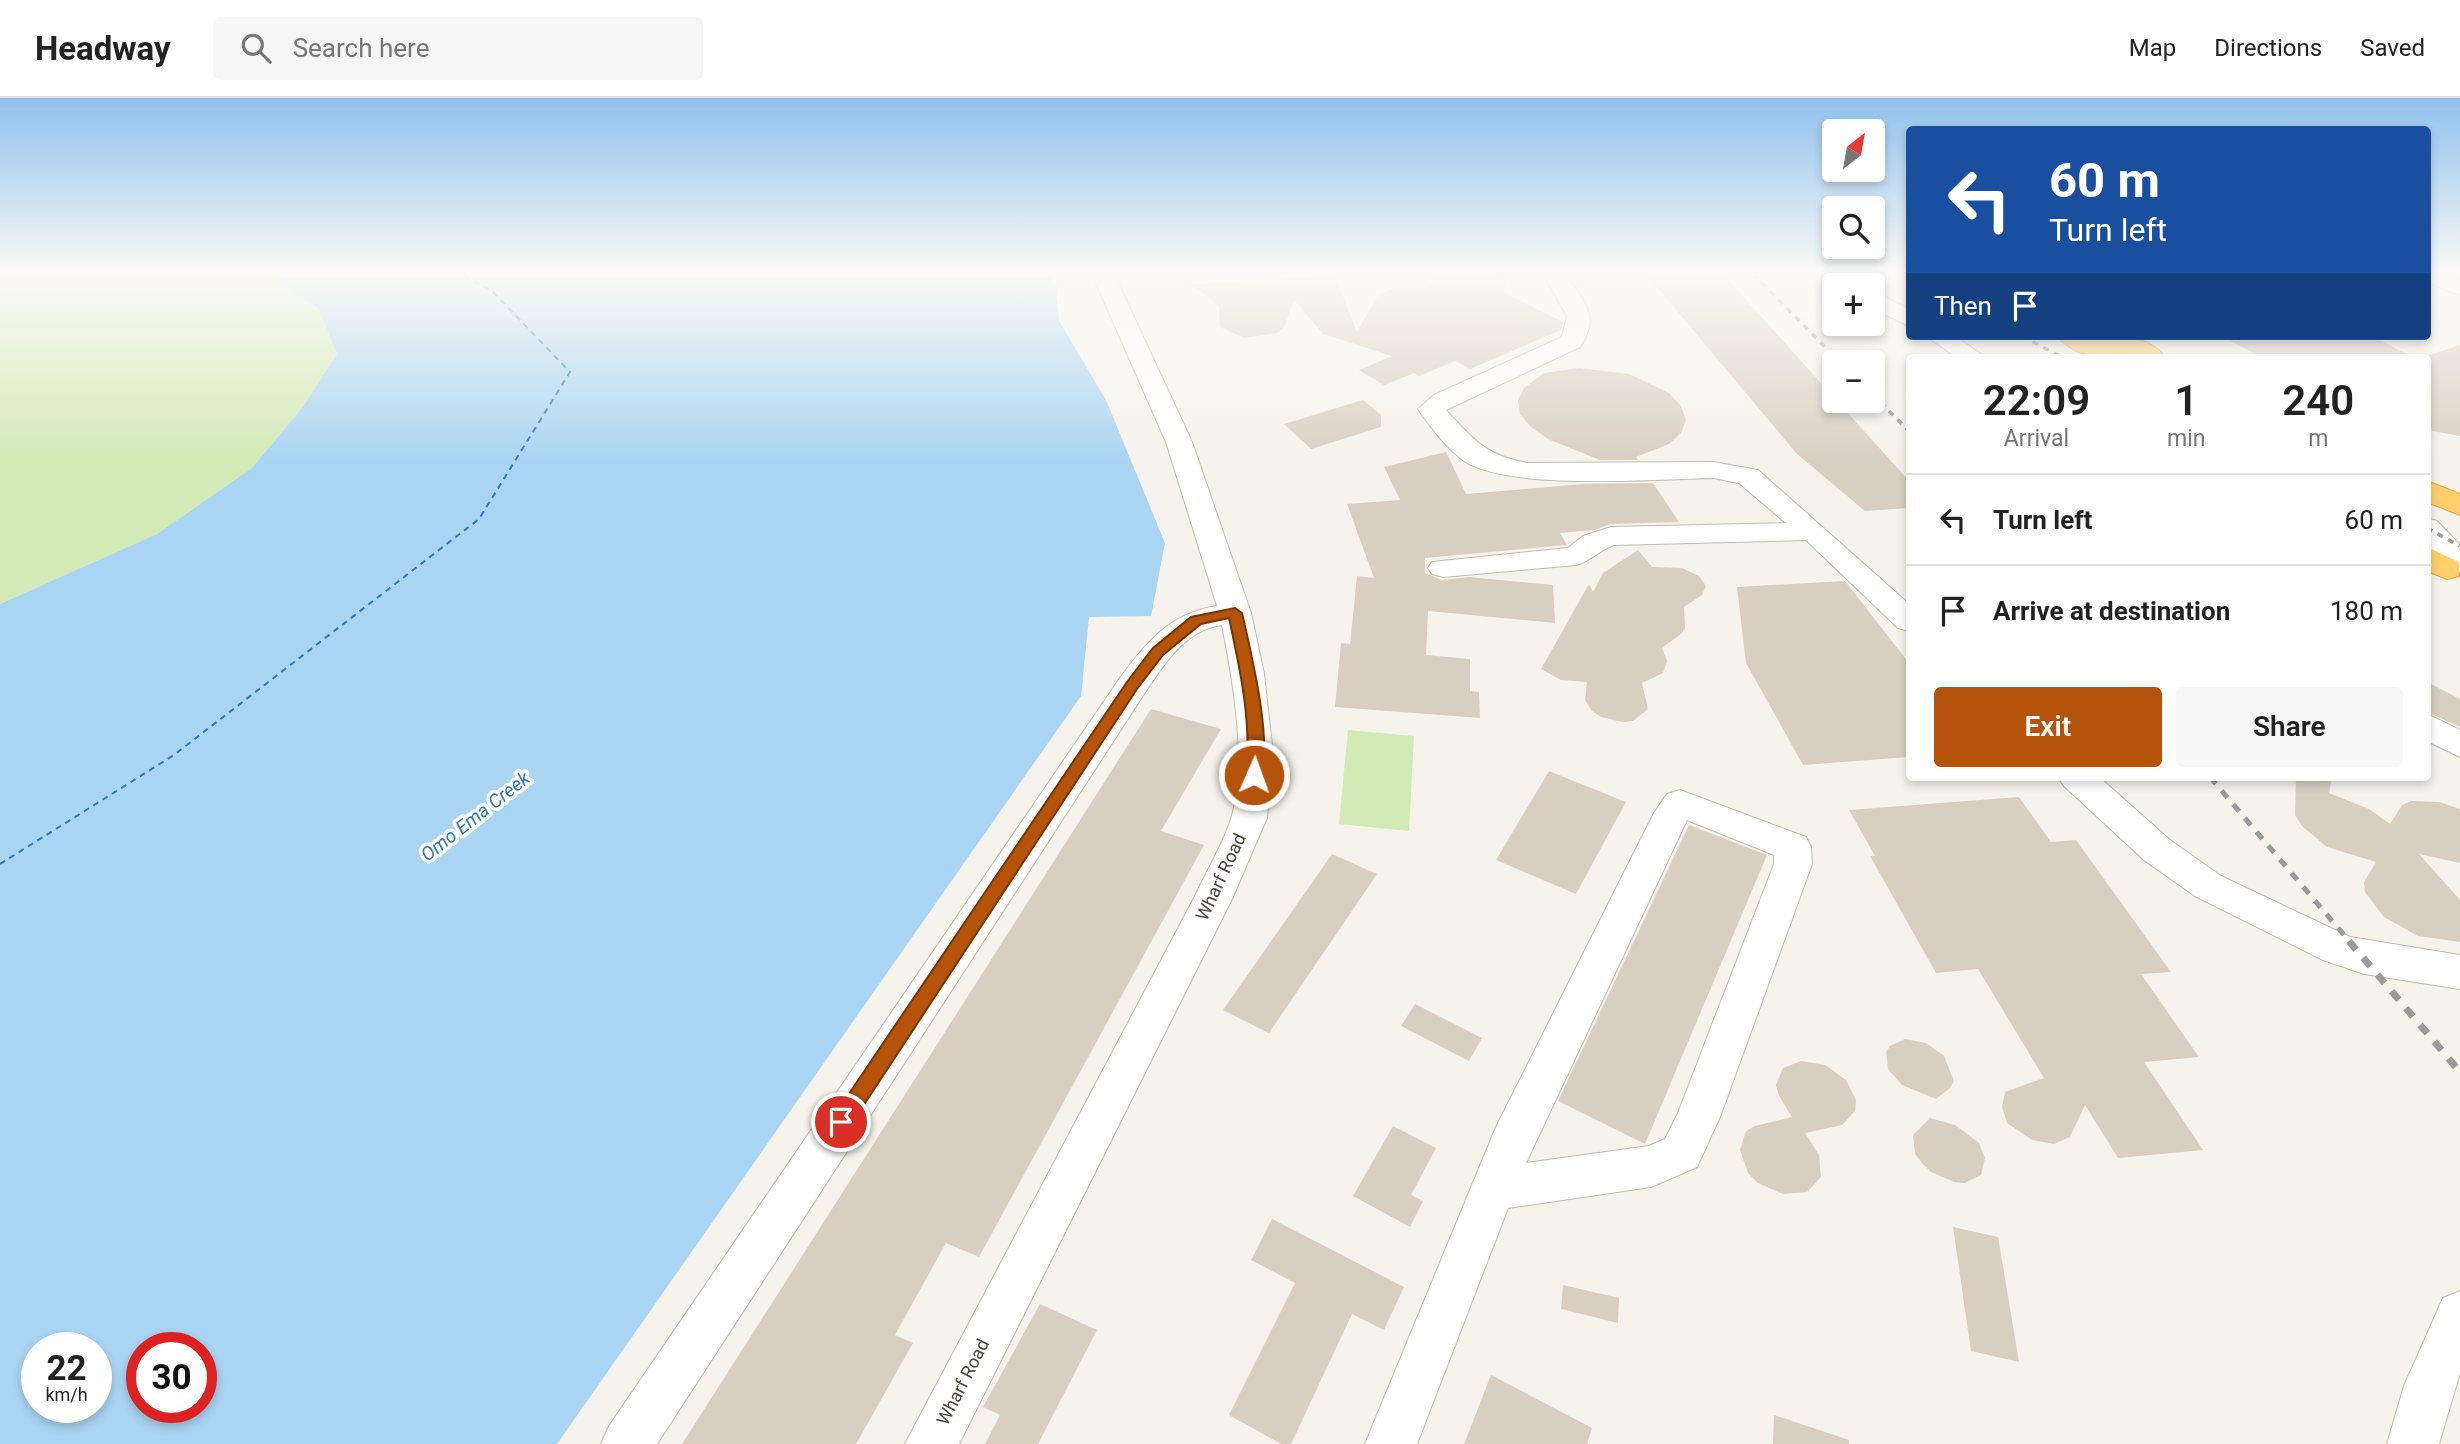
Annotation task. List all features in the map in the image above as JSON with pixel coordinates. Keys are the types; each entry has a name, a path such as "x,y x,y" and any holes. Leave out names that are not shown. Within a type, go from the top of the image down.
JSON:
{"highway":[{"path":"2079,340 2106,354"},
{"path":"2115,340 2145,354"},
{"path":"2431,492 2460,506"},
{"path":"2431,508 2460,519"},
{"path":"2431,518 2460,532"}],"street":[{"name":"Wharf Road","path":"931,1444 1206,912 1249,818 1256,754 1248,674 1235,613 1179,442 1131,337"},
{"path":"1576,337 1571,342 1443,400 1431,409 1472,454 1494,465 1527,471 1713,470 1748,476 1813,531 1906,618"},
{"path":"1945,340 1968,354"},
{"path":"1443,568 1576,556 1593,542 1611,537 1813,531"},
{"path":"2431,535 2444,563"},
{"path":"627,1444 1132,686 1158,652 1196,620 1235,613"},
{"path":"2431,728 2460,745"},
{"path":"2080,781 2157,850 2208,886 2346,952 2364,958 2460,972"},
{"path":"1391,1444 1443,1308 1512,1141 1680,803 1793,847 1793,864 1698,1117 1681,1153 1651,1167 1493,1189"},
{"path":"2413,1444 2430,1386 2460,1315"}],"green space":[{"path":"0,337 330,337 337,354 302,408 252,468 157,534 0,604"},
{"path":"1348,730 1414,736 1409,831 1339,824"}],"water":[{"name":"Omo Ema Creek","path":"330,337 1068,337 1106,400 1165,543 1151,616 1089,617 1081,696 557,1444 0,1444 0,604 157,534 252,468 302,408 337,354"}],"building":[{"path":"1332,337 1545,337 1470,369 1455,361 1419,376 1414,373 1384,385 1359,370 1392,356"},
{"path":"1699,337 1779,337 1822,384 1822,413 1848,413 1906,478 1906,508 1865,511 1797,454"},
{"path":"2229,340 2378,340 2407,354 2255,354"},
{"path":"2460,345 2460,436 2431,431 2431,355"},
{"path":"1579,368 1629,374 1669,393 1681,406 1686,420 1681,433 1669,444 1636,457 1638,460 1600,460 1548,439 1531,427 1520,414 1518,400 1524,388 1544,373"},
{"path":"1363,400 1381,415 1381,427 1311,449 1284,424"},
{"path":"1446,452 1466,494 1584,484 1653,483 1679,522 1611,524 1594,530 1560,533 1567,545 1425,558 1425,573 1442,580 1469,577 1553,585 1555,623 1428,611 1426,655 1470,659 1470,691 1479,692 1480,718 1335,707 1341,643 1350,644 1357,576 1374,578 1347,504 1400,500 1384,467"},
{"path":"1638,550 1652,567 1682,568 1699,576 1706,586 1702,595 1684,607 1685,628 1682,633 1662,648 1667,661 1663,673 1642,683 1648,709 1633,721 1623,722 1601,717 1592,711 1585,700 1587,682 1561,680 1541,669 1589,584 1593,592 1603,573"},
{"path":"1845,581 1906,659 1906,757 1803,765 1746,663 1737,587"},
{"path":"2431,684 2460,699 2460,727 2431,714"},
{"path":"1151,709 1221,729 1161,831 1204,845 979,1257 946,1243 895,1335 913,1343 856,1444 682,1444"},
{"path":"1549,771 1626,802 1576,894 1496,860"},
{"path":"2296,781 2331,781 2329,793 2369,809 2390,824 2402,805 2411,801 2439,802 2460,809 2460,863 2419,854 2460,900 2460,942 2418,936 2384,917 2365,892 2364,882 2376,862 2327,847 2302,826 2295,815"},
{"path":"2019,797 2051,842 2076,840 2171,972 2141,974 2199,1057 2144,1062 2203,1150 2118,1158 2085,1105 2070,1137 2054,1144 2032,1140 2007,1123 2002,1107 2005,1092 2044,1078 1978,969 1936,973 1870,856 1875,856 1849,810"},
{"path":"1689,825 1767,855 1645,1144 1558,1101"},
{"path":"1332,854 1377,874 1269,1033 1223,1010"},
{"path":"1415,1004 1482,1038 1469,1061 1401,1026"},
{"path":"1905,1039 1926,1043 1944,1056 1954,1081 1950,1088 1936,1099 1902,1085 1888,1069 1886,1052 1890,1046"},
{"path":"1801,1061 1825,1065 1846,1080 1856,1100 1855,1111 1842,1125 1805,1133 1819,1155 1821,1177 1807,1192 1783,1194 1758,1183 1748,1173 1740,1150 1746,1131 1755,1126 1792,1117 1779,1096 1776,1085 1783,1068"},
{"path":"1930,1118 1955,1125 1979,1143 1985,1158 1981,1175 1965,1183 1954,1182 1931,1172 1922,1163 1915,1154 1913,1135"},
{"path":"1393,1126 1436,1148 1411,1195 1423,1201 1410,1227 1353,1196"},
{"path":"1272,1219 1404,1287 1384,1330 1352,1314 1291,1444 1281,1444 1229,1415 1295,1283 1251,1260"},
{"path":"1953,1227 1998,1237 2019,1362 1971,1351"},
{"path":"1563,1285 1619,1298 1618,1323 1561,1309"},
{"path":"1040,1304 1097,1330 1038,1444 985,1444 1000,1415 983,1407"},
{"path":"1491,1375 1592,1428 1587,1444 1464,1444"},
{"path":"1774,1415 1849,1440 1849,1444 1773,1444"}],"ferry route":[{"path":"0,864 174,755 479,519 570,372 536,337"}],"railway":[{"path":"1815,337 1828,350"},
{"path":"2029,340 2055,354"},
{"path":"1885,407 1906,428"},
{"path":"2431,530 2460,546"},
{"path":"2213,781 2350,942"},
{"path":"2349,941 2460,1072"}],"route":[{"path":"841,1122 1132,686 1158,652 1196,620 1235,613 1248,674 1256,754 1254,775"}]}
